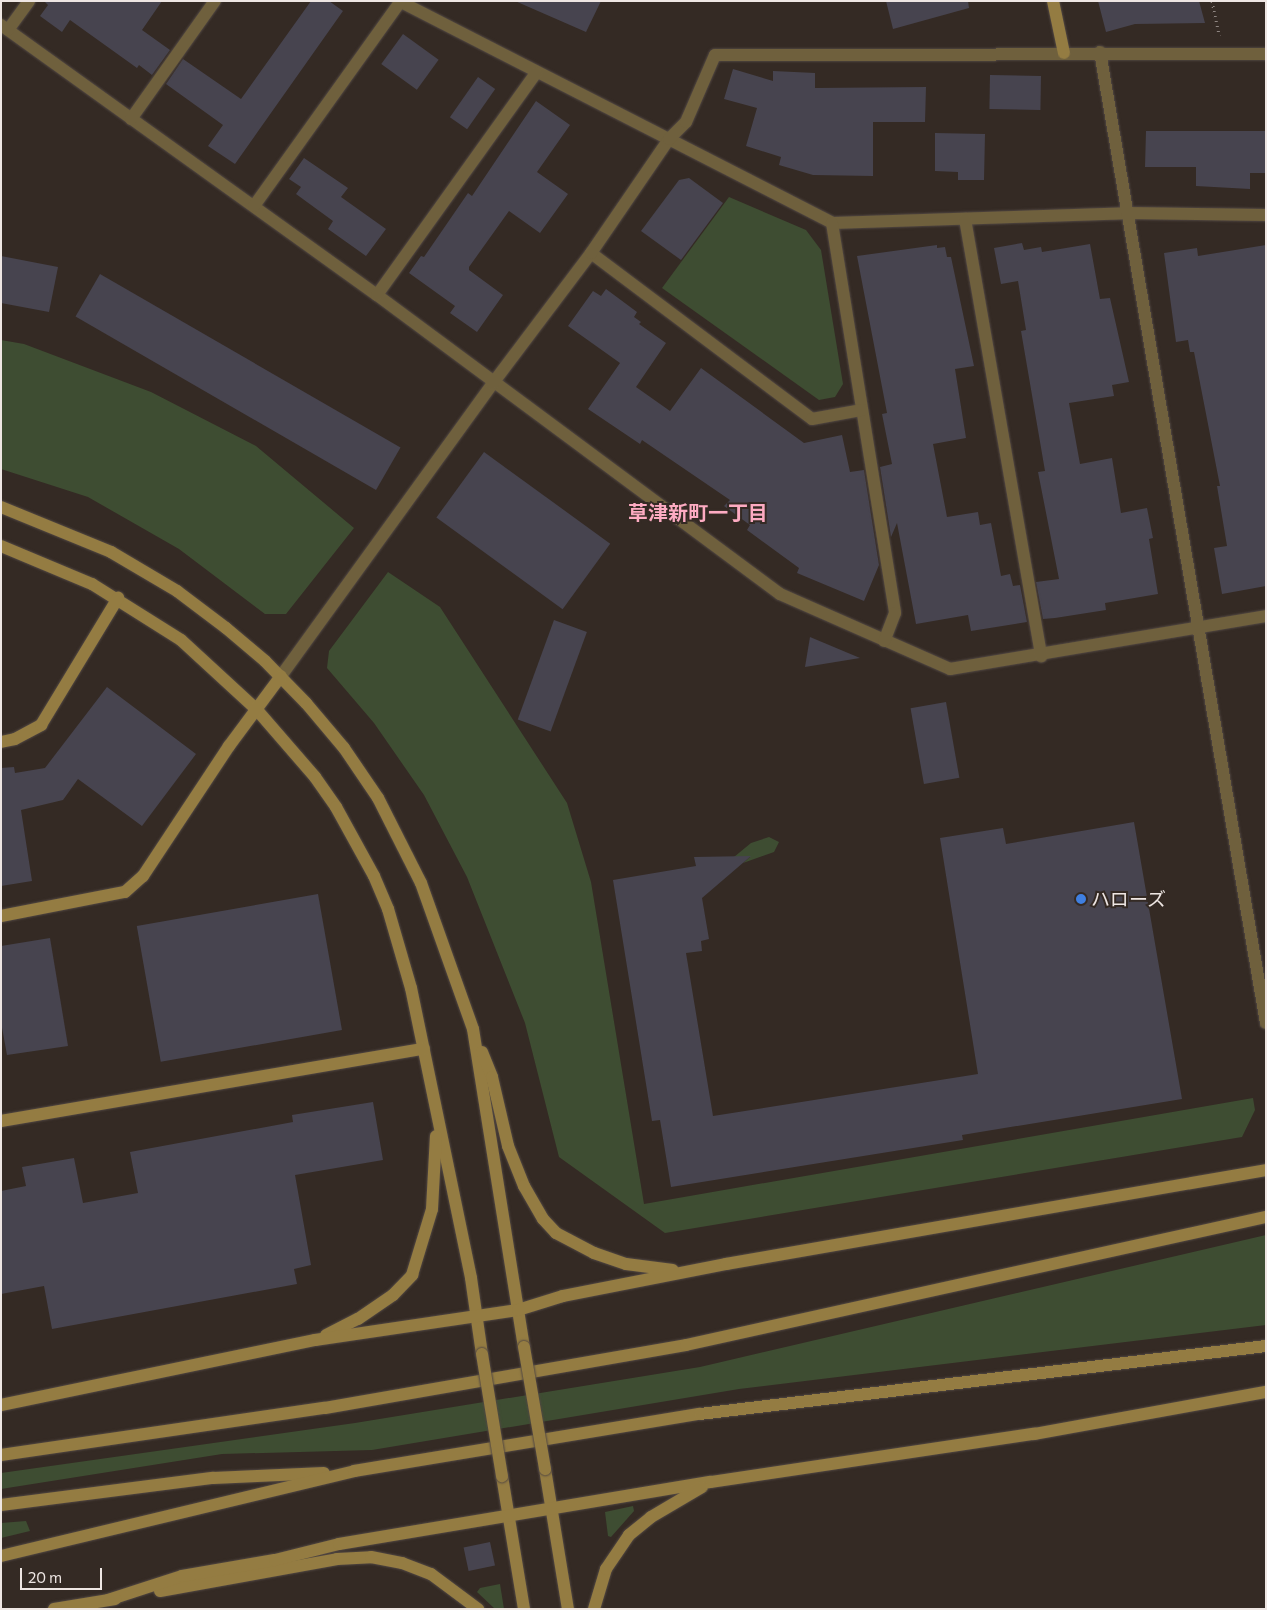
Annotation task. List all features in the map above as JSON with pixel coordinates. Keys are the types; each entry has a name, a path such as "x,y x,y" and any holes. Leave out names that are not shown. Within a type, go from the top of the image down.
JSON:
{"street":[{"path":"29,1 5,27 377,295 493,383 780,594 884,641 950,668 1041,656 1266,616"},
{"path":"131,119 215,1"},
{"path":"1053,1 1064,53"},
{"path":"254,206 400,2 832,223 1127,213 1266,215"},
{"path":"1100,52 1266,1023"},
{"path":"1,916 125,892 143,876 229,746 282,676 493,383 591,253 669,139 686,122 714,55 1100,52 1266,54"},
{"path":"377,295 536,73"},
{"path":"965,219 1041,656"},
{"path":"832,223 895,613 884,641"},
{"path":"591,253 812,419 862,410"},
{"path":"1,507 70,532 152,575 226,628 282,676 344,748 391,821 424,891 492,1077 508,1146 524,1186 543,1219 556,1233 570,1242 626,1264 669,1270 726,1264"},
{"path":"1,546 68,573 118,598 181,640 257,710 326,792 374,876 399,943 424,1049 477,1316 524,1609"},
{"path":"1,742 16,740 41,725 118,598"},
{"path":"473,1029 568,1609"},
{"path":"1,1121 424,1049"},
{"path":"315,1340 358,1319 393,1295 412,1275 432,1209 436,1115"},
{"path":"1,1405 315,1340 518,1310 563,1296 726,1264 1266,1170"},
{"path":"1,1454 325,1408 686,1345 1266,1216"},
{"path":"1,1556 354,1472 700,1414 1266,1346"},
{"path":"108,1600 182,1576 339,1544 711,1482 1034,1434 1266,1392"},
{"path":"1,1505 214,1478 354,1472"},
{"path":"594,1609 606,1569 629,1535 651,1516 711,1482"},
{"path":"54,1609 337,1559 371,1557 402,1563 431,1574 478,1609"}],"path":[{"path":"1212,1 1223,54"}],"green space":[{"path":"729,197 806,230 821,250 843,384 835,397 819,400 662,288"},
{"path":"1,340 24,344 151,392 256,446 354,528 286,614 265,614 179,549 88,497 1,469"},
{"path":"388,572 440,607 567,803 591,882 644,1204 1253,1098 1255,1110 1242,1137 665,1233 559,1157 525,1023 467,877 424,795 374,723 327,668 329,651"},
{"path":"769,837 779,842 774,852 743,863 750,857 734,857 751,843"},
{"path":"1266,1235 1266,1325 739,1389 372,1450 222,1454 1,1489 1,1473 355,1423 700,1367"},
{"path":"633,1506 634,1511 611,1537 608,1536 605,1512"},
{"path":"26,1521 30,1531 1,1538 1,1523"},
{"path":"500,1584 504,1609 495,1609 477,1592 480,1588"}],"building":[{"path":"44,1 162,1 142,30 170,50 152,75 139,65 137,68 70,20 62,32 40,16 48,5"},
{"path":"311,1 329,1 343,11 235,164 208,146 223,125 166,84 183,59 241,99"},
{"path":"515,1 601,1 586,32"},
{"path":"886,1 968,1 969,8 893,29"},
{"path":"1098,1 1199,1 1205,23 1135,24 1106,32"},
{"path":"403,34 439,60 417,90 381,64"},
{"path":"733,69 773,81 773,71 815,73 815,88 926,87 925,122 873,122 873,176 813,175 779,165 781,157 746,146 757,108 724,99"},
{"path":"990,75 1041,76 1040,110 989,109"},
{"path":"478,77 495,89 467,129 450,117"},
{"path":"536,101 570,125 537,172 568,194 540,233 509,211 469,267 469,270 503,295 477,332 450,313 455,306 409,273 421,256 424,257 468,193 472,196"},
{"path":"1146,131 1266,131 1266,173 1250,173 1250,189 1196,186 1196,167 1145,167"},
{"path":"935,133 985,134 984,180 958,180 958,172 935,171"},
{"path":"304,158 348,188 341,197 386,229 366,256 328,229 333,221 296,194 301,187 289,179"},
{"path":"689,178 723,203 681,260 641,231 679,180"},
{"path":"1022,243 1024,250 1041,247 1042,252 1090,244 1100,299 1110,298 1129,382 1112,385 1114,396 1069,403 1080,464 1112,458 1121,513 1147,508 1153,538 1149,539 1158,594 1105,603 1106,610 1043,619 1036,582 1059,579 1038,472 1045,471 1021,331 1026,330 1018,281 1001,284 994,248"},
{"path":"937,245 937,248 945,247 947,257 951,257 974,366 955,369 966,438 933,444 947,517 978,512 980,525 991,523 1001,576 1010,574 1013,586 1020,585 1027,622 971,631 968,615 916,624 897,523 891,537 880,467 892,464 882,414 887,413 857,256"},
{"path":"1266,245 1266,586 1222,594 1214,548 1227,546 1217,486 1220,486 1194,352 1190,352 1188,340 1176,342 1164,253 1197,248 1198,256"},
{"path":"1,256 58,267 49,312 1,303"},
{"path":"100,274 401,448 376,490 76,316"},
{"path":"606,289 637,312 634,317 641,322 639,324 666,343 636,387 670,411 701,368 804,443 842,435 850,472 864,470 879,565 864,601 797,573 799,568 747,530 750,525 724,506 730,500 642,440 640,444 588,409 620,363 568,326 593,291 601,296"},
{"path":"484,452 610,544 563,609 436,518"},
{"path":"554,620 587,632 551,732 518,720"},
{"path":"810,637 860,658 805,667"},
{"path":"107,687 196,754 142,826 78,779 63,800 21,810 32,881 1,886 1,768 14,767 15,773 45,768"},
{"path":"946,702 959,778 924,784 911,708"},
{"path":"1134,822 1182,1099 962,1135 963,1140 671,1187 660,1120 652,1121 613,880 696,866 694,857 751,856 702,898 709,939 701,941 702,951 686,953 713,1116 978,1074 940,838 1003,828 1006,844"},
{"path":"318,894 342,1030 161,1062 137,926"},
{"path":"50,938 68,1046 7,1055 1,1022 1,946"},
{"path":"373,1102 383,1160 295,1175 311,1265 294,1269 297,1284 52,1329 44,1286 1,1294 1,1191 26,1186 22,1167 74,1158 83,1203 138,1193 130,1152 293,1122 292,1115"},
{"path":"490,1542 495,1565 469,1571 464,1548"}],"place":[{"name":"ハローズ","path":"1081,899"}],"district":[{"name":"草津新町一丁目","path":"698,512"}]}
